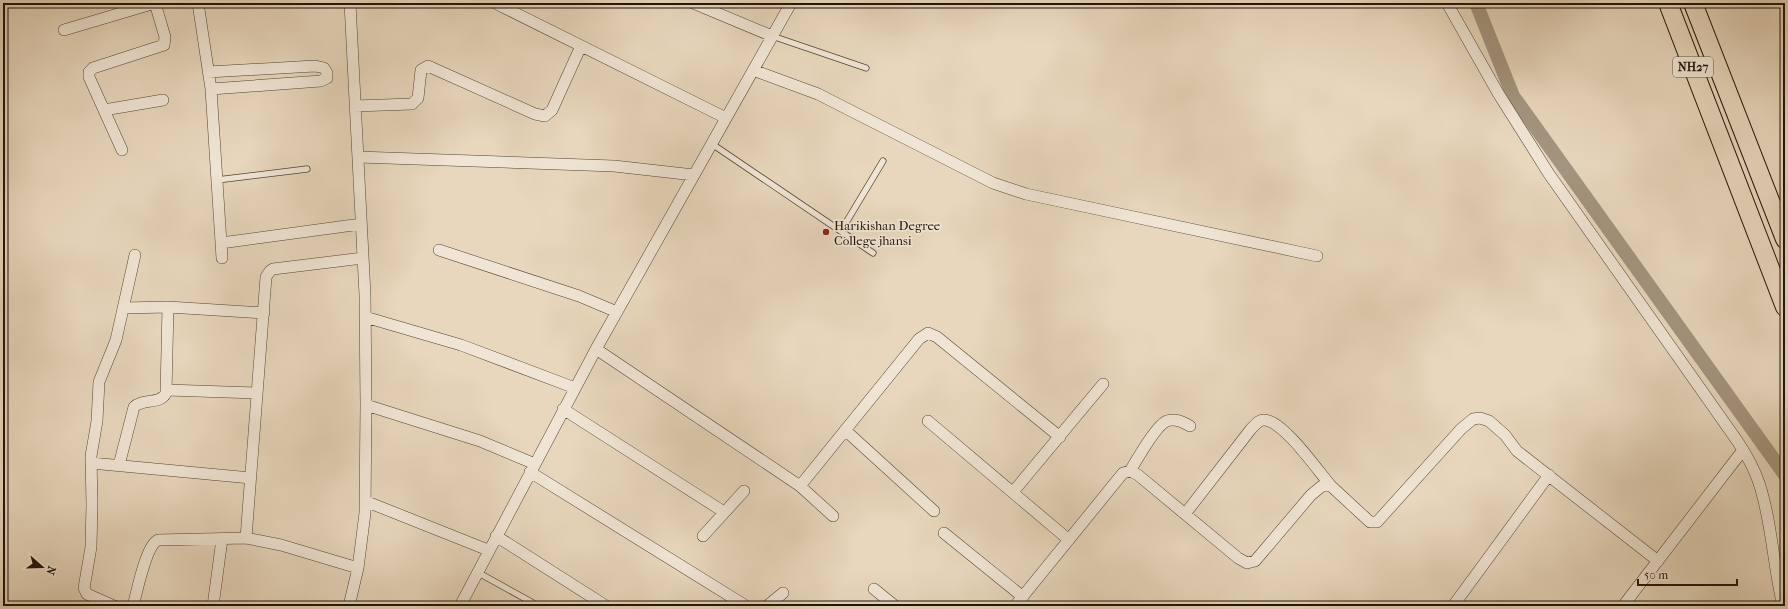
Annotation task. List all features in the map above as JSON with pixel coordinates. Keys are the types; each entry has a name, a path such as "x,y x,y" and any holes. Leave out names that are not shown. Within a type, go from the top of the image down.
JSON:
{"highway":[{"name":"NH27","path":"1668,3 1785,307"},
{"name":"NH27","path":"1693,3 1785,239"}],"street":[{"path":"64,30 155,3 165,37 164,45 93,68 89,72 89,77 122,150"},
{"path":"198,3 210,89 222,258"},
{"path":"349,606 358,568 365,501 366,405 363,258 350,3"},
{"path":"495,3 726,118"},
{"path":"693,3 772,36"},
{"path":"460,606 488,550 616,312 791,3"},
{"path":"1447,3 1483,69 1533,150 1743,450 1759,482 1783,606"},
{"path":"355,106 412,104 418,98 421,70 428,66 535,114 545,116 552,110 580,46"},
{"path":"208,72 315,66 324,68 327,73 327,78 321,81 210,89"},
{"path":"753,70 818,94 993,183 1026,194 1317,256"},
{"path":"104,110 163,100"},
{"path":"358,157 614,166 694,175"},
{"path":"221,243 361,224"},
{"path":"439,250 579,296 616,312"},
{"path":"114,606 87,594 84,588 91,547 91,463 97,421 99,382 116,340 135,255"},
{"path":"246,538 264,314 265,281 270,271 363,258"},
{"path":"124,308 168,307 264,314"},
{"path":"119,465 134,407 140,403 162,399 167,390 168,307"},
{"path":"365,317 461,344 575,388"},
{"path":"800,486 919,339 928,333 937,337 1060,437"},
{"path":"596,349 800,486 833,516"},
{"path":"1013,492 1103,384"},
{"path":"167,390 257,393"},
{"path":"366,405 480,441 532,468 746,606"},
{"path":"564,410 724,512"},
{"path":"1185,514 1251,429 1263,420 1273,423 1284,430 1331,486 1370,522 1377,522 1462,429 1473,419 1480,418 1489,421 1498,428 1517,451 1658,561"},
{"path":"928,421 1069,540"},
{"path":"1130,471 1158,428 1165,421 1181,421 1190,426"},
{"path":"845,430 934,511"},
{"path":"1623,606 1743,450"},
{"path":"91,463 251,478"},
{"path":"1016,606 1122,473 1130,471 1138,475 1238,558 1247,563 1255,561 1311,494 1322,486 1331,486"},
{"path":"1453,606 1548,476"},
{"path":"703,536 744,491"},
{"path":"365,501 488,550"},
{"path":"944,533 1023,597"},
{"path":"496,536 606,606"},
{"path":"213,606 222,538"},
{"path":"133,606 149,551 154,542 165,539 246,538 281,545 358,568"},
{"path":"874,589 895,606"},
{"path":"767,606 783,593"}],"lane":[{"path":"772,36 866,68"},
{"path":"712,144 873,253"},
{"path":"841,231 883,161"},
{"path":"217,180 307,170"},
{"path":"477,572 533,603"}],"waterway":[{"path":"1476,3 1513,96 1785,475"}],"place":[{"name":"Harikishan Degree College jhansi","path":"826,232"}]}
